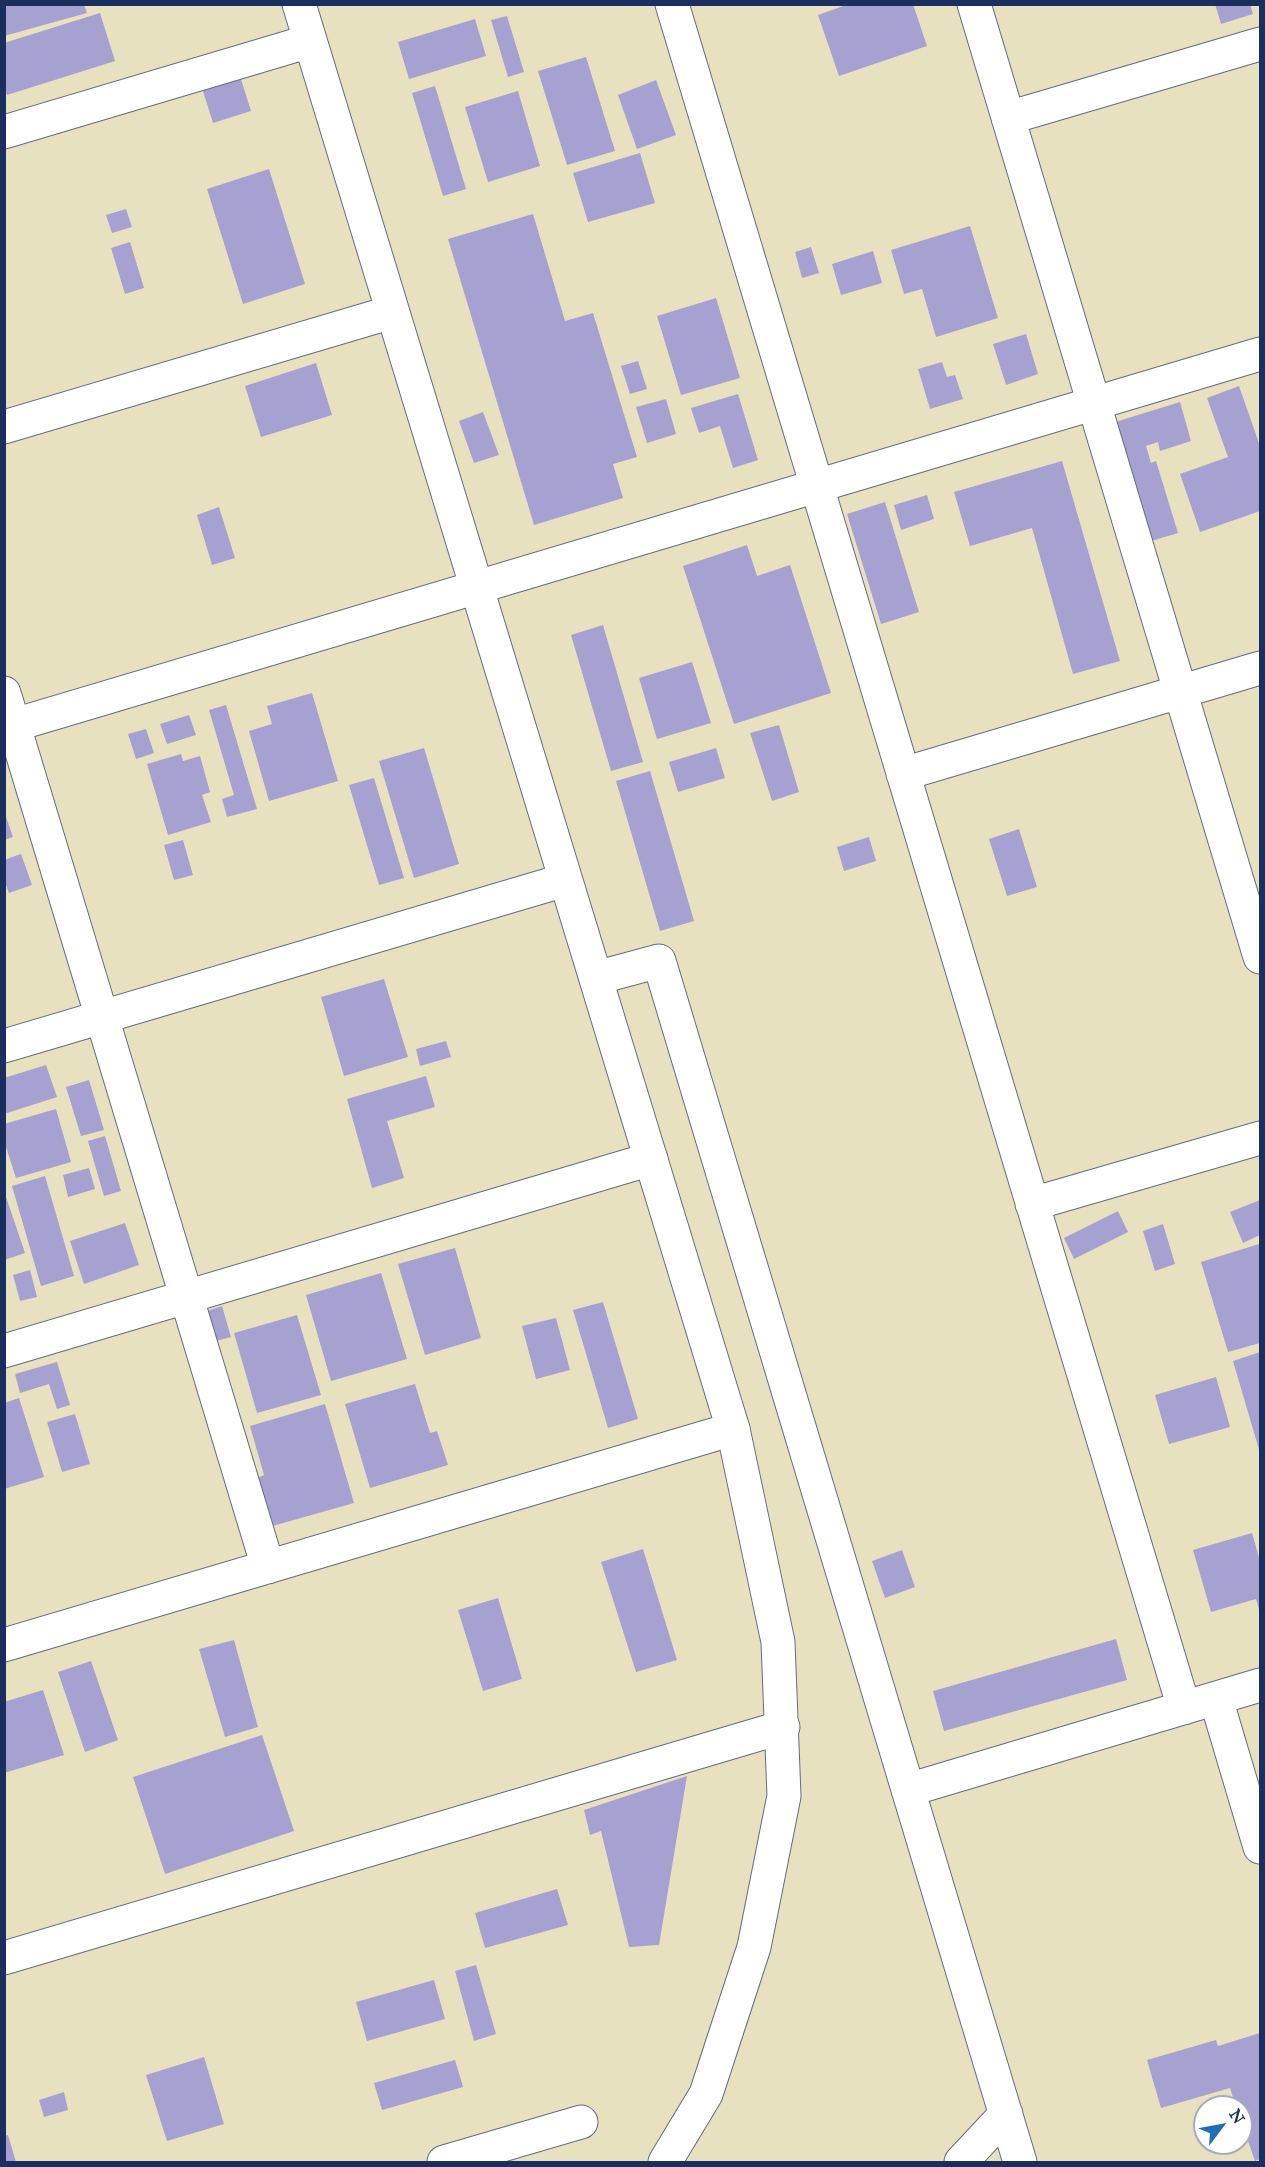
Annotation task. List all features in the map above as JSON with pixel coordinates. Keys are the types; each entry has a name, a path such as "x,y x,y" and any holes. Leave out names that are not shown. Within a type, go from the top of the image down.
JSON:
{"street":[{"path":"299,4 733,1429 778,1642 784,1796 754,1947 706,2094 665,2163"},
{"path":"672,4 1184,1708"},
{"path":"974,4 1260,957"},
{"path":"4,132 310,41"},
{"path":"1008,118 1260,44"},
{"path":"4,427 392,312"},
{"path":"9,726 1260,354"},
{"path":"903,774 1260,668"},
{"path":"4,693 9,726 102,1017 268,1567"},
{"path":"4,1046 565,880"},
{"path":"596,978 659,961 1020,2163"},
{"path":"1032,1204 1260,1138"},
{"path":"4,1351 651,1159"},
{"path":"4,1646 733,1429"},
{"path":"908,1790 1260,1685"},
{"path":"1216,1699 1260,1846"},
{"path":"4,1958 783,1727"},
{"path":"961,2163 1006,2114"},
{"path":"444,2163 581,2122"}],"building":[{"path":"4,4 84,4 87,13 4,36"},
{"path":"849,4 913,4 927,46 839,76 818,15"},
{"path":"1215,4 1250,4 1253,14 1221,24"},
{"path":"100,13 115,61 7,95 4,87 4,43"},
{"path":"507,16 524,72 508,77 491,20"},
{"path":"475,19 486,56 409,79 398,42"},
{"path":"586,57 615,151 567,165 538,71"},
{"path":"240,76 251,111 213,123 202,88"},
{"path":"656,80 676,135 637,149 618,95"},
{"path":"435,86 466,189 443,196 412,93"},
{"path":"518,91 540,166 488,182 465,107"},
{"path":"640,153 655,203 588,222 573,173"},
{"path":"269,169 305,284 243,304 207,189"},
{"path":"126,209 132,227 112,233 106,215"},
{"path":"533,214 565,321 593,313 637,457 613,464 623,498 534,525 448,239"},
{"path":"970,226 998,318 936,337 922,289 904,294 891,250"},
{"path":"130,242 144,288 125,294 111,248"},
{"path":"811,247 819,273 802,278 795,252"},
{"path":"873,251 882,283 841,295 832,264"},
{"path":"716,298 740,378 681,395 657,316"},
{"path":"1026,334 1038,374 1006,385 993,344"},
{"path":"638,361 647,389 630,394 621,366"},
{"path":"942,362 947,377 955,375 963,399 930,409 918,369"},
{"path":"316,363 332,415 261,437 245,386"},
{"path":"1239,386 1260,446 1260,511 1200,532 1180,474 1228,457 1207,398"},
{"path":"738,394 758,460 733,468 720,426 699,433 691,408"},
{"path":"666,399 676,434 647,443 636,407"},
{"path":"1180,402 1191,441 1160,451 1158,442 1146,446 1151,463 1156,461 1178,533 1148,542 1112,423"},
{"path":"483,412 499,455 474,463 459,421"},
{"path":"1062,461 1120,661 1073,674 1032,528 970,546 954,492"},
{"path":"927,495 934,519 901,530 894,505"},
{"path":"885,502 919,612 881,624 847,514"},
{"path":"219,507 235,558 212,565 197,515"},
{"path":"747,545 757,576 790,565 831,693 734,724 683,566"},
{"path":"603,625 643,762 611,771 571,635"},
{"path":"692,662 711,723 657,739 639,678"},
{"path":"312,693 338,781 269,801 249,731 272,724 267,706"},
{"path":"226,705 257,809 227,817 222,799 234,795 209,710"},
{"path":"189,715 196,735 167,744 160,724"},
{"path":"779,725 799,792 772,801 750,733"},
{"path":"146,729 154,753 136,759 128,734"},
{"path":"424,748 459,864 414,878 379,761"},
{"path":"716,748 725,778 678,792 669,762"},
{"path":"181,754 183,761 200,756 210,792 202,795 211,822 168,835 147,764"},
{"path":"650,771 694,921 660,931 616,781"},
{"path":"374,778 404,878 379,885 349,785"},
{"path":"4,811 13,837 4,840"},
{"path":"1019,829 1037,887 1007,896 989,839"},
{"path":"869,837 876,861 844,871 837,847"},
{"path":"183,840 193,875 174,880 164,845"},
{"path":"21,854 32,885 9,893 4,880 4,860"},
{"path":"384,979 408,1057 344,1076 321,997"},
{"path":"446,1041 451,1057 420,1066 416,1049"},
{"path":"46,1065 57,1097 4,1114 4,1078"},
{"path":"426,1076 435,1107 387,1121 404,1178 372,1188 347,1099"},
{"path":"89,1080 104,1130 81,1136 66,1087"},
{"path":"56,1109 71,1162 16,1178 4,1141 4,1124"},
{"path":"105,1136 121,1191 104,1196 88,1141"},
{"path":"89,1168 95,1189 68,1197 63,1175"},
{"path":"45,1176 74,1276 41,1286 12,1186"},
{"path":"4,1191 25,1253 4,1260"},
{"path":"1260,1200 1260,1235 1243,1243 1230,1212"},
{"path":"1118,1211 1128,1232 1074,1259 1064,1238"},
{"path":"125,1223 139,1265 84,1284 70,1241"},
{"path":"1163,1224 1175,1264 1155,1271 1143,1231"},
{"path":"1259,1244 1260,1343 1228,1352 1201,1262"},
{"path":"455,1248 481,1338 425,1355 398,1264"},
{"path":"30,1270 37,1297 20,1301 13,1275"},
{"path":"381,1273 407,1359 331,1381 306,1295"},
{"path":"603,1302 638,1419 608,1428 573,1310"},
{"path":"222,1306 231,1337 216,1341 207,1311"},
{"path":"297,1315 321,1395 257,1413 234,1333"},
{"path":"556,1318 570,1370 536,1379 522,1326"},
{"path":"1260,1352 1260,1453 1233,1361"},
{"path":"57,1362 70,1405 57,1409 49,1384 20,1393 15,1374"},
{"path":"1216,1377 1230,1427 1169,1444 1155,1395"},
{"path":"415,1384 430,1433 437,1431 448,1465 370,1488 345,1404"},
{"path":"19,1398 44,1477 4,1489 4,1403"},
{"path":"325,1404 354,1503 269,1527 255,1479 264,1475 250,1426"},
{"path":"75,1414 90,1464 62,1472 47,1422"},
{"path":"1252,1533 1260,1561 1260,1613 1256,1599 1211,1612 1193,1550"},
{"path":"643,1549 677,1660 636,1672 601,1562"},
{"path":"902,1550 915,1587 885,1598 872,1561"},
{"path":"498,1598 522,1679 483,1691 458,1610"},
{"path":"1116,1639 1127,1680 944,1731 933,1691"},
{"path":"234,1640 258,1727 225,1737 199,1649"},
{"path":"91,1661 118,1740 85,1752 58,1672"},
{"path":"43,1690 64,1755 4,1773 4,1702"},
{"path":"262,1735 294,1831 165,1874 133,1777"},
{"path":"687,1776 659,1945 629,1947 601,1831 590,1835 584,1810"},
{"path":"557,1889 568,1925 485,1948 475,1913"},
{"path":"476,1965 496,2034 474,2041 455,1971"},
{"path":"434,1980 445,2019 367,2041 356,2002"},
{"path":"1260,2033 1260,2159 1255,2161 1253,2155 1253,2095 1232,2095 1230,2088 1206,2095 1193,2095 1193,2099 1161,2108 1147,2060 1216,2040 1218,2046"},
{"path":"204,2057 224,2124 167,2141 146,2075"},
{"path":"455,2060 463,2087 382,2110 374,2083"},
{"path":"64,2092 68,2110 44,2117 39,2100"},
{"path":"8,2135 16,2162 4,2162 4,2136"}]}
